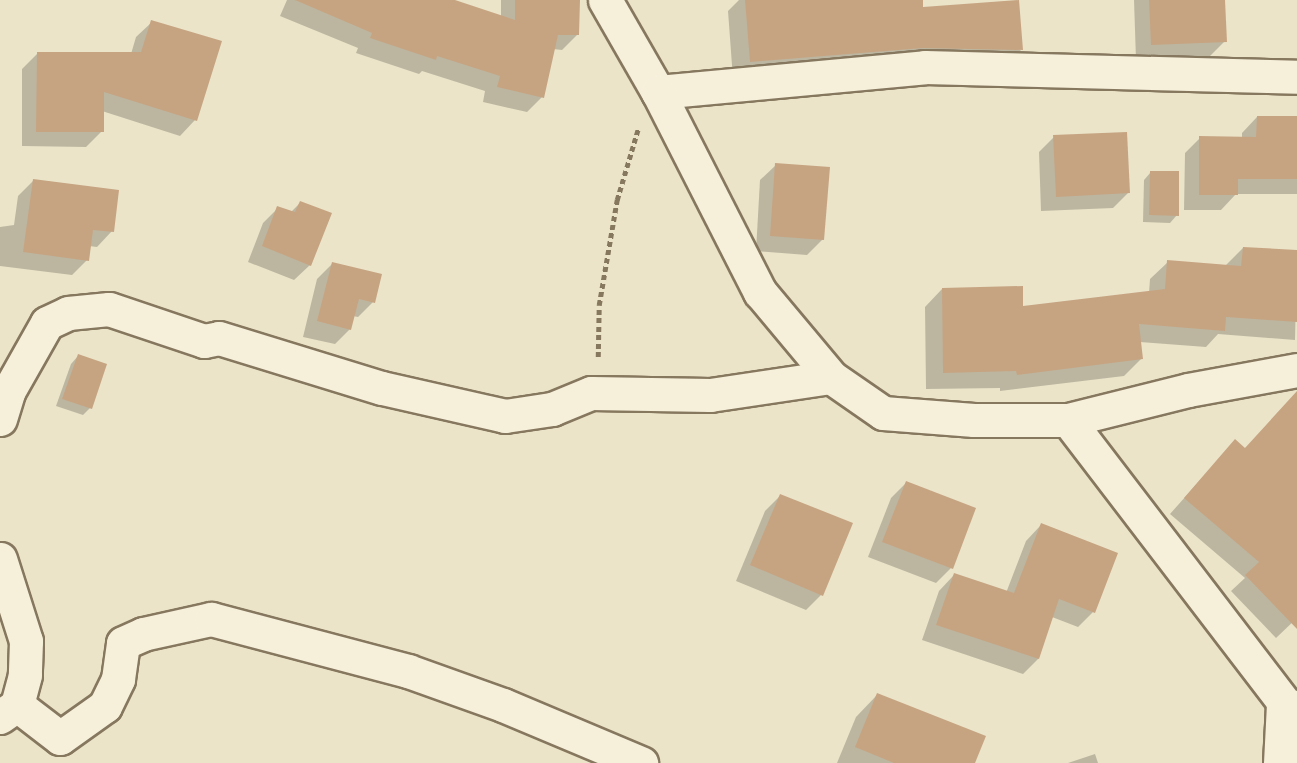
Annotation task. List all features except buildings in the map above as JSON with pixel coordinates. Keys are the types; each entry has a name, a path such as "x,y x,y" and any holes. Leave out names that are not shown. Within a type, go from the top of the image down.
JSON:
{"street":[{"path":"605,0 655,86 760,292 831,377 884,413 974,420 1068,420 1188,390 1297,370"},
{"path":"655,86 925,67 1297,76"},
{"path":"0,419 8,392 47,323 68,313 109,309 204,341 219,338 382,388 505,416 552,409 598,393 710,395 831,377"},
{"path":"1068,420 1290,705 1280,763"},
{"path":"0,559 26,641 24,675 9,711 60,738 105,706 118,679 123,643 143,634 211,619 408,671 503,705 641,763"}],"path":[{"path":"598,393 599,305 617,200 655,86"}]}
